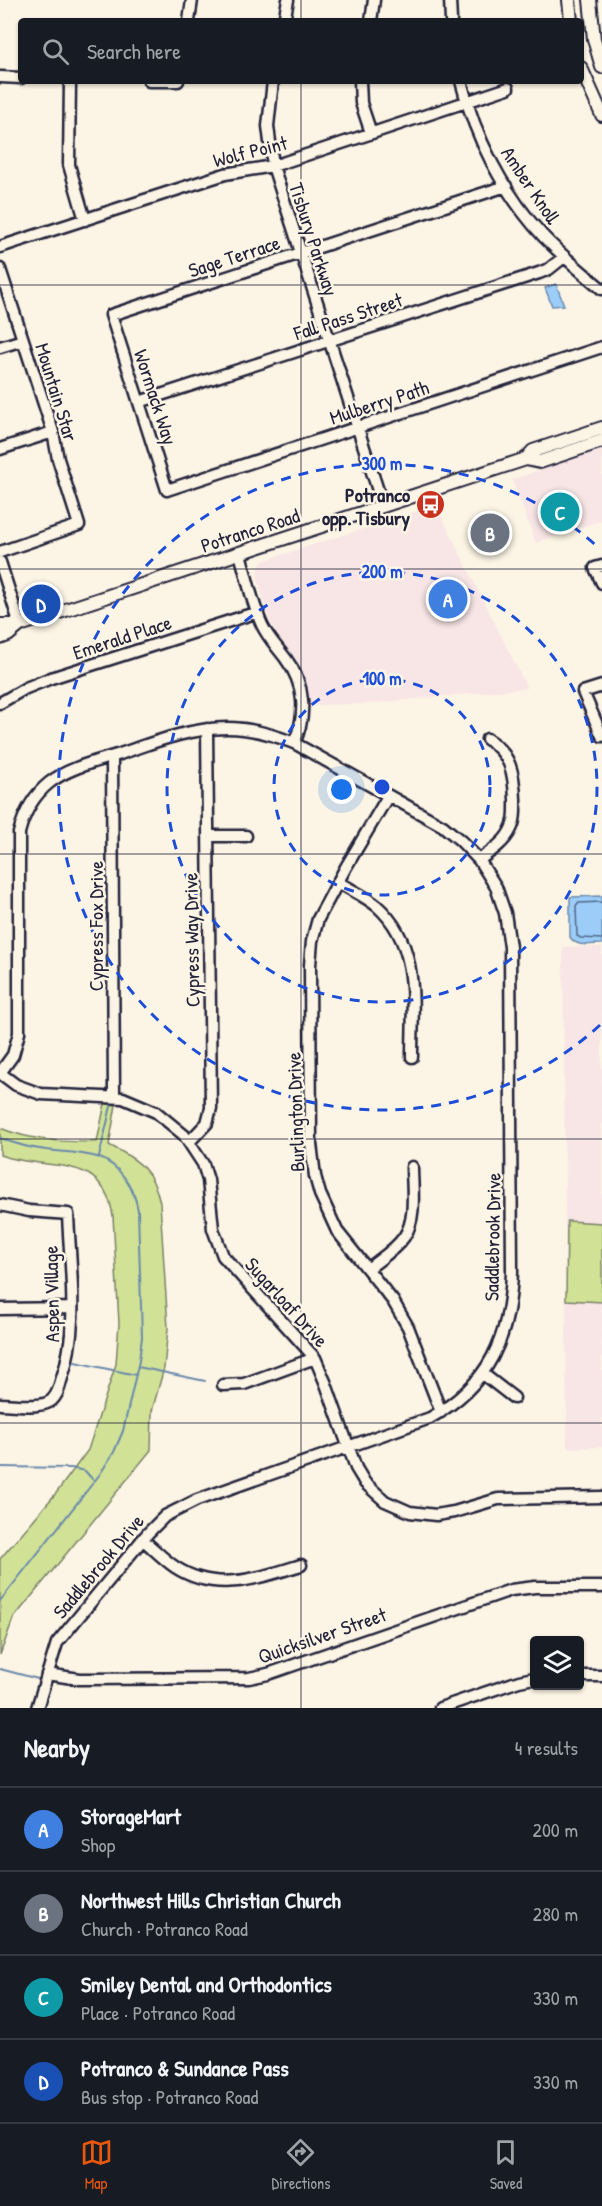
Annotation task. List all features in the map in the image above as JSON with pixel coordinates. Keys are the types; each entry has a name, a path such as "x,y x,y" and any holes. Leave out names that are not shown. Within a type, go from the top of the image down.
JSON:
{"main road":[{"path":"569,0 571,18"},
{"path":"590,0 593,33 602,67"},
{"path":"584,75 602,115"},
{"name":"Potranco Road","path":"526,459 533,451 602,428"},
{"path":"559,456 558,452 561,448 602,434"},
{"name":"Potranco Road","path":"0,625 20,625 526,459 540,462 602,441"},
{"name":"Potranco Road","path":"0,638 8,635 20,625"}],"street":[{"path":"189,18 192,0"},
{"path":"285,18 288,0"},
{"path":"371,18 374,0"},
{"path":"450,0 452,18"},
{"path":"0,77 18,78"},
{"path":"70,84 69,165 85,220"},
{"name":"Tisbury Parkway","path":"273,84 268,115 273,166 382,506"},
{"path":"360,84 361,103 371,133"},
{"name":"Amber Knoll","path":"462,84 481,140 506,186 532,223 564,257 602,289"},
{"name":"Wolf Point","path":"0,247 225,174 273,166 508,88"},
{"name":"Sage Terrace","path":"111,315 506,186"},
{"name":"Fall Pass Street","path":"139,402 539,273 564,257"},
{"name":"Mountain Star","path":"0,269 53,432 58,459 79,525 0,552"},
{"name":"Wormack Way","path":"111,315 167,490"},
{"path":"0,347 23,340"},
{"name":"Mulberry Path","path":"167,490 602,348"},
{"path":"0,448 53,432"},
{"path":"240,554 258,612 269,637 293,670 300,687 302,718 294,743"},
{"path":"0,562 20,625"},
{"path":"599,567 602,583"},
{"name":"Emerald Place","path":"0,703 26,688 51,678 258,612"},
{"path":"602,686 583,692 602,736"},
{"name":"Saddlebrook Drive","path":"0,1073 13,1055 19,1034 17,849 22,821 34,798 52,781 70,771 182,734 207,729 254,730 294,743 443,826 479,860 496,887 506,913 510,970 511,1299 503,1336 483,1374 463,1396 441,1412 409,1427 187,1504 165,1516 142,1539 57,1643 37,1708"},
{"name":"Cypress Way Drive","path":"189,1142 207,1123 211,1108 207,729"},
{"path":"479,860 505,840 511,831 515,816 512,768 502,751 486,740"},
{"name":"Cypress Fox Drive","path":"112,757 114,1096"},
{"name":"Burlington Drive","path":"388,796 318,920 310,949 312,1161 328,1215 341,1237 393,1301 408,1327 441,1412"},
{"path":"208,836 246,836"},
{"path":"338,882 377,907 392,922 402,941 411,972 412,1058"},
{"name":"Sugarloaf Drive","path":"0,1073 16,1085 41,1094 114,1096 134,1101 156,1112 176,1127 189,1142 208,1180 213,1229 223,1256 315,1358 323,1374 356,1468 371,1490 393,1506 418,1514 445,1514 498,1499 602,1497"},
{"path":"368,1269 399,1242 408,1230 411,1216 412,1167"},
{"name":"Aspen Village","path":"0,1205 29,1211 68,1214 72,1308 72,1336 68,1362 58,1393 48,1403 0,1404"},
{"path":"0,1309 72,1308"},
{"path":"223,1385 244,1384 315,1358"},
{"path":"483,1374 514,1398"},
{"path":"142,1539 181,1570 210,1581 231,1583 251,1580 301,1565"},
{"name":"Quicksilver Street","path":"47,1674 79,1680 249,1678 268,1674 511,1590 535,1587 602,1587"},
{"path":"584,1676 602,1676"},
{"path":"440,1708 530,1679"}],"shaded area":[{"path":"602,448 602,520 536,543 512,480"},
{"path":"436,505 527,688 366,704 310,705 308,689 300,665 279,638 268,617 257,576 260,564 263,561"},
{"path":"563,947 602,947 602,1447 567,1448"}],"green space":[{"path":"105,1103 116,1105 109,1145 143,1167 153,1182 160,1203 168,1328 164,1368 152,1411 151,1450 13,1619 0,1655 0,1559 57,1492 88,1450 116,1364 119,1323 113,1216 107,1195 98,1181 85,1173 0,1155 0,1128 24,1136 48,1140 97,1142"},
{"path":"567,1221 602,1223 602,1302 566,1300"}],"water":[{"path":"556,284 564,305 552,306 545,288"},
{"path":"602,896 602,944 576,943 570,937 570,897"}],"waterway":[{"path":"99,1157 112,1102"},
{"path":"0,1138 34,1148 97,1157 113,1165 125,1178 134,1194 138,1211 142,1337 139,1361 123,1431 114,1452 100,1474 0,1601"},
{"path":"75,1362 136,1375"},
{"path":"138,1367 205,1381"},
{"path":"0,1467 71,1468 85,1471 94,1481"},
{"path":"0,1669 38,1679"}],"place":[{"name":"Potranco opp. Tisbury","path":"431,505"},
{"name":"Smiley Dental and Orthodontics","path":"560,512"},
{"name":"Northwest Hills Christian Church","path":"490,533"},
{"name":"StorageMart","path":"448,599"},
{"name":"Potranco & Sundance Pass","path":"41,604"}]}
